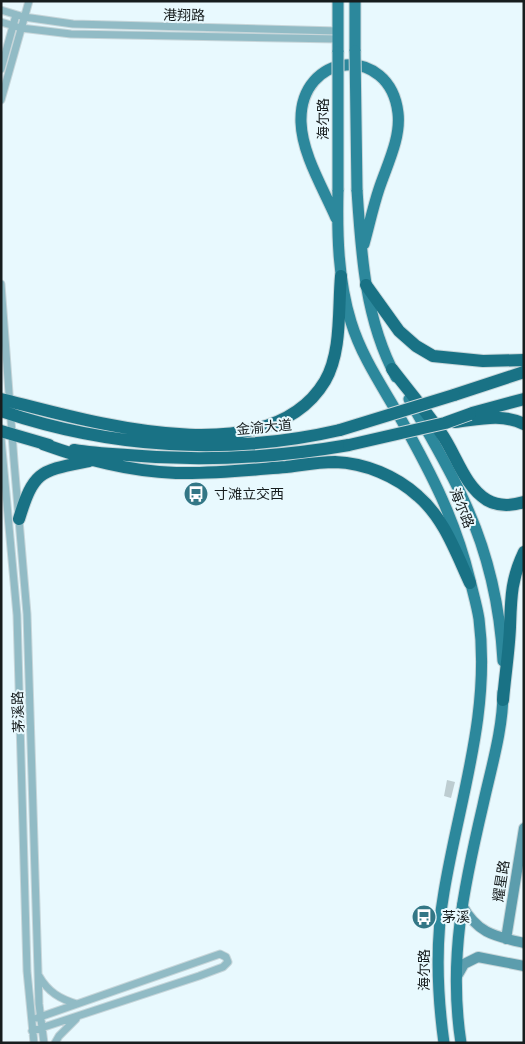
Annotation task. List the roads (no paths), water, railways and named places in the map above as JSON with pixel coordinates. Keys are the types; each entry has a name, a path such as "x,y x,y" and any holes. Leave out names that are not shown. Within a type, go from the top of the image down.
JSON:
{"highway":[{"path":"6,400 96,424 162,433 235,433 276,423 295,412 325,380 333,360 341,276"},
{"path":"366,285 399,332 416,346 433,356 483,361 524,360"},
{"path":"392,369 442,434 477,491 486,500 497,504 507,506 524,502"},
{"name":"金渝大道","path":"6,413 97,436 129,441 175,445 274,443 340,430 454,396 524,372"},
{"name":"金渝大道","path":"5,435 79,451 208,460 275,456 349,445 472,417 524,399"},
{"path":"472,417 502,417 524,424"},
{"path":"43,444 89,461 134,469 175,473 245,471 335,462 380,472 401,483 419,496 435,514 470,583"},
{"path":"18,520 31,485 38,477 51,469 89,461"},
{"path":"503,700 510,626 510,598 516,570 524,552"}],"main road":[{"name":"海尔路","path":"338,1 338,222 341,276 351,323 363,354 415,444 450,513 479,618 481,702 474,750 440,919 438,979 444,1043"},
{"name":"海尔路","path":"355,1 357,190 366,285 378,332 392,369 465,502 478,536 498,607 502,635 503,700 494,756 462,904 456,951 456,1009 461,1043"},
{"path":"338,222 309,154 301,121 304,99 314,81 326,71 349,63 368,68 383,79 391,90 398,112 397,136 374,206 362,253"}],"street":[{"path":"1,100 29,1"},
{"name":"港翔路","path":"1,10 24,17 73,24 338,35"},
{"path":"1,69 16,15"},
{"name":"港翔路","path":"1,22 21,28 71,34 338,35"},
{"name":"茅溪路","path":"1,284 8,382 5,435 17,615 27,971 34,1043"},
{"name":"茅溪路","path":"5,435 18,520 27,614 38,973 40,1017 44,1043"},
{"name":"耀星路","path":"506,939 524,828"},
{"path":"462,904 470,920 480,929 506,939 524,943"},
{"path":"31,1020 220,954 226,957 228,962 223,967 199,976 32,1031"},
{"path":"456,978 464,964 478,957 524,966"},
{"path":"38,973 45,986 51,992 63,1000 78,1004"},
{"path":"56,1043 64,1031 80,1015"}],"place":[{"name":"寸滩立交西","path":"196,494"},
{"name":"茅溪","path":"424,917"}]}
